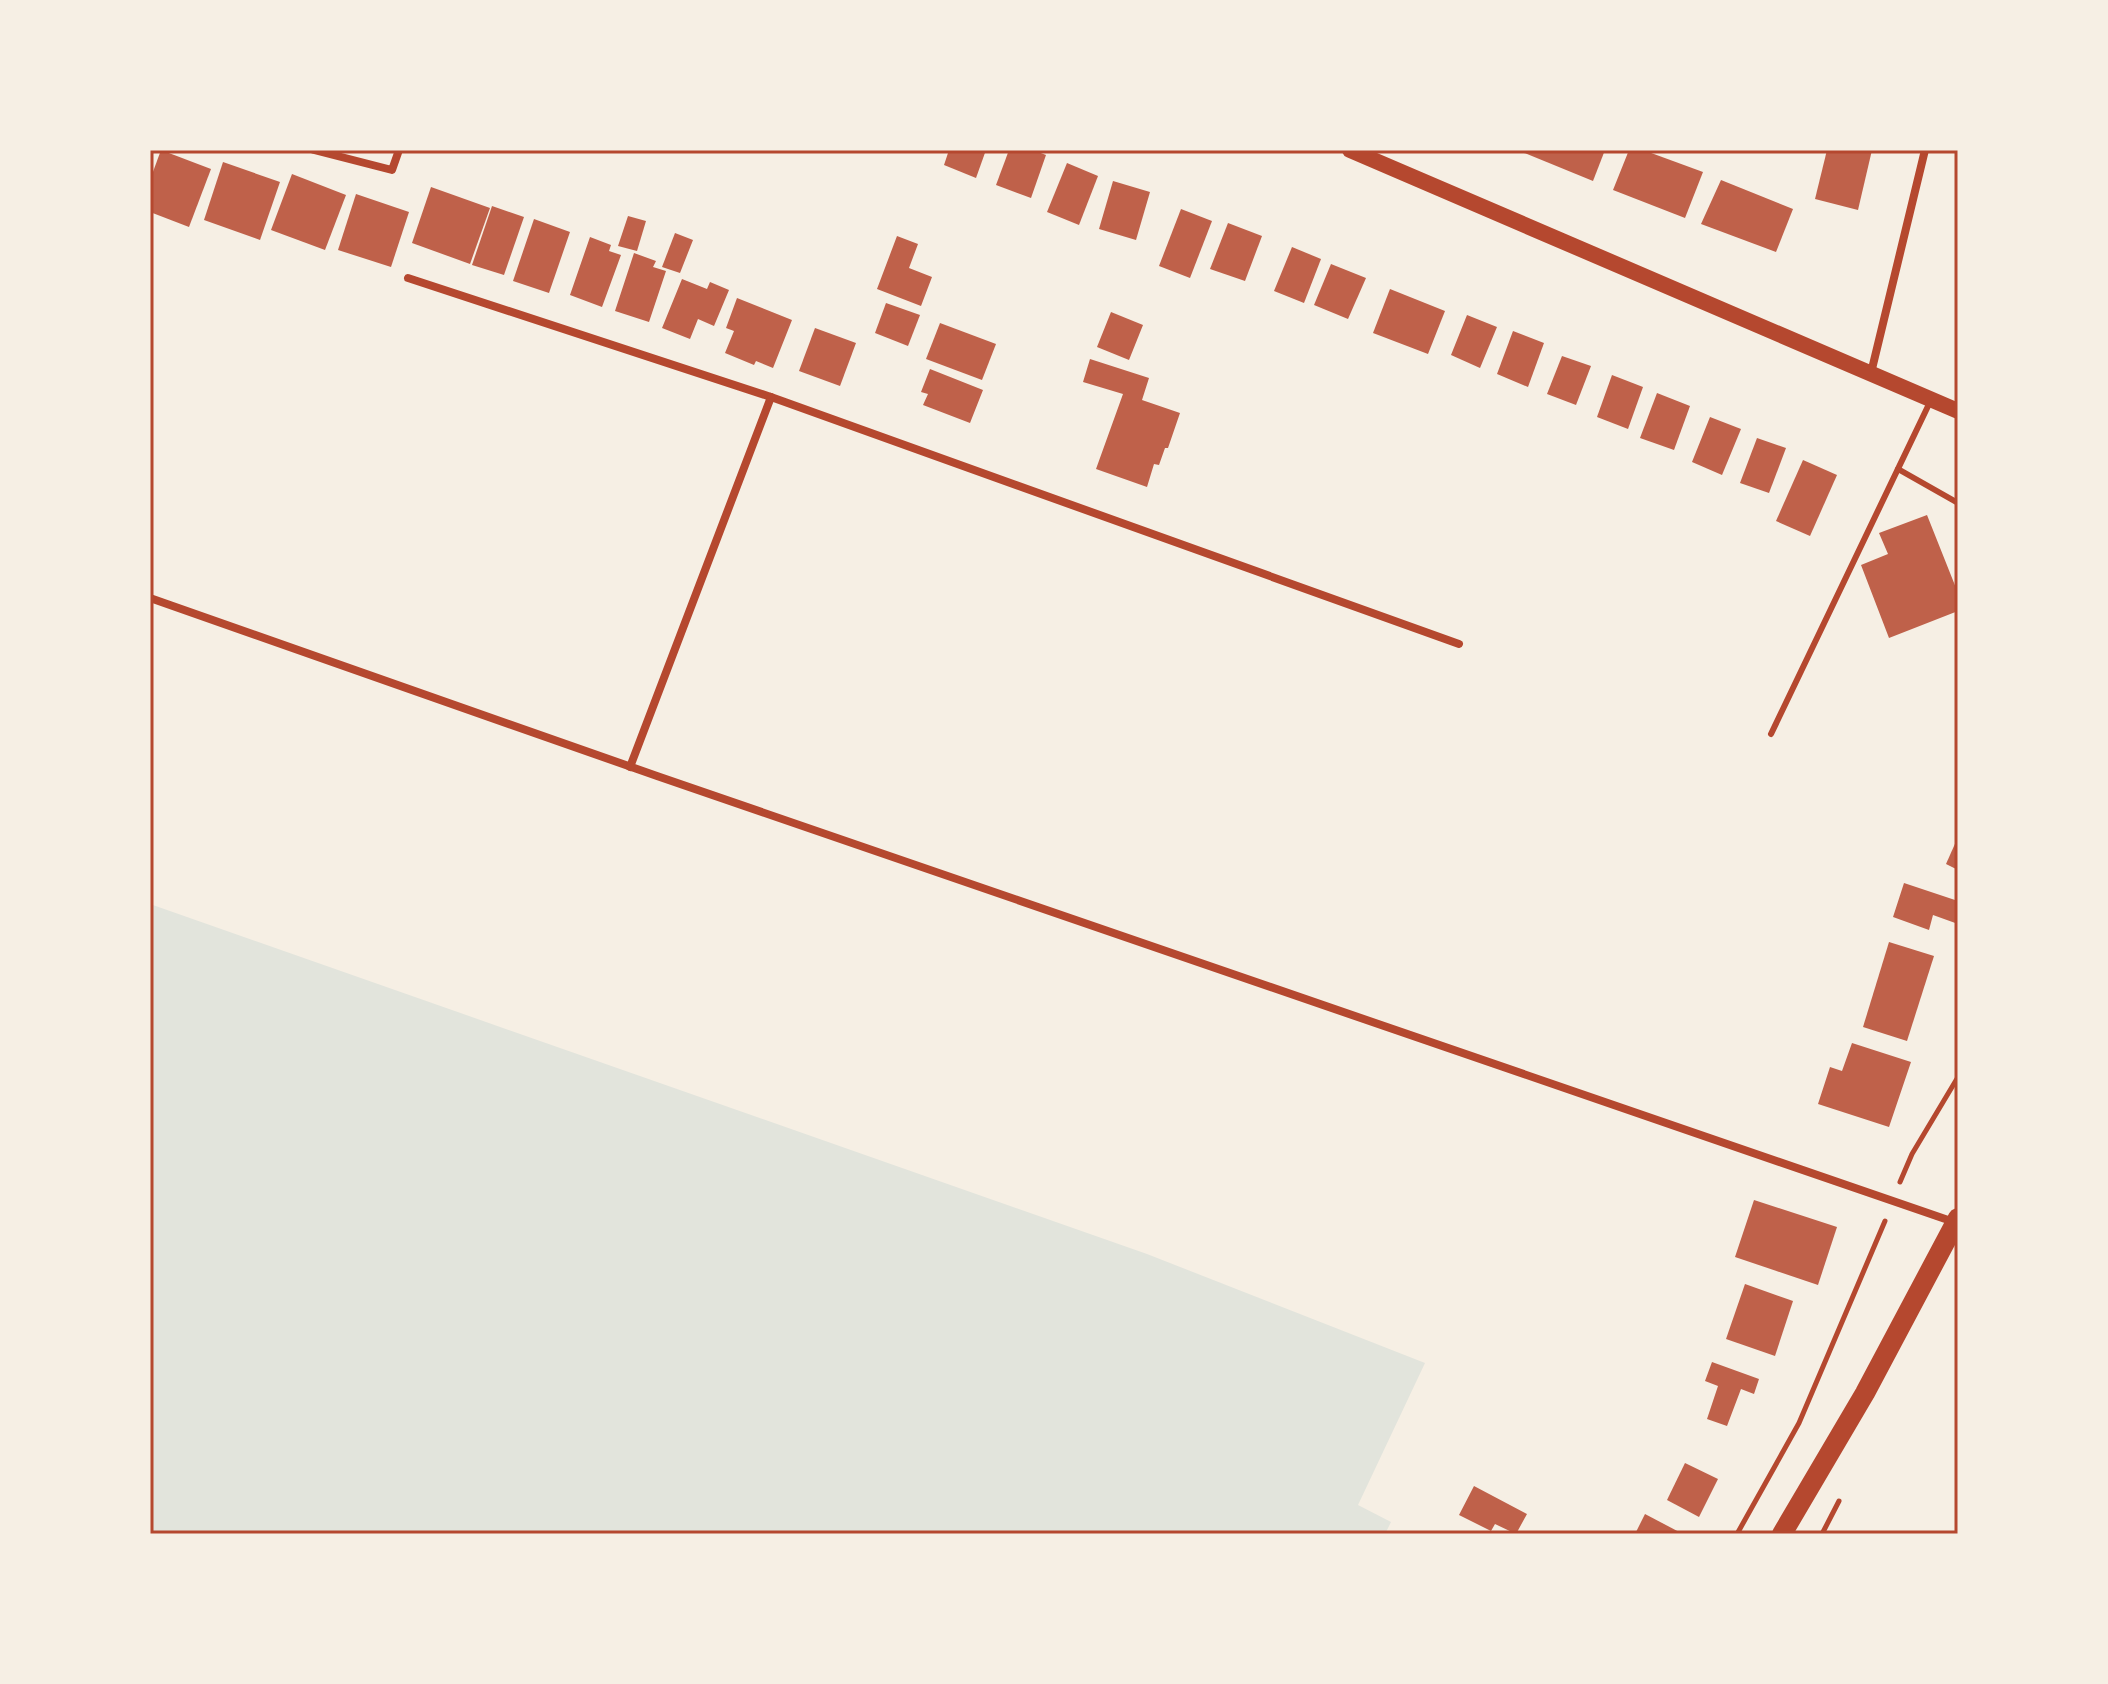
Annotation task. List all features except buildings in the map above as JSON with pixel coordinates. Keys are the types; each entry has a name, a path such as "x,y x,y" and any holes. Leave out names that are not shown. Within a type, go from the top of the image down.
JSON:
{"main road":[{"path":"1350,150 1958,411"},
{"path":"1782,1534 1865,1393 1956,1220"}],"street":[{"path":"314,150 392,170 399,150"},
{"path":"1871,373 1925,150"},
{"path":"408,278 771,397 1459,644"},
{"path":"630,767 771,397"},
{"path":"150,598 630,767 1892,1201 1956,1220"}],"lane":[{"path":"1771,734 1932,399"},
{"path":"1898,469 1958,503"}],"path":[{"path":"1737,1534 1799,1423 1912,1154 1958,1077"}],"shaded area":[{"path":"150,904 1147,1254 1425,1363 1358,1505 1391,1522 1385,1534 150,1534"}]}
